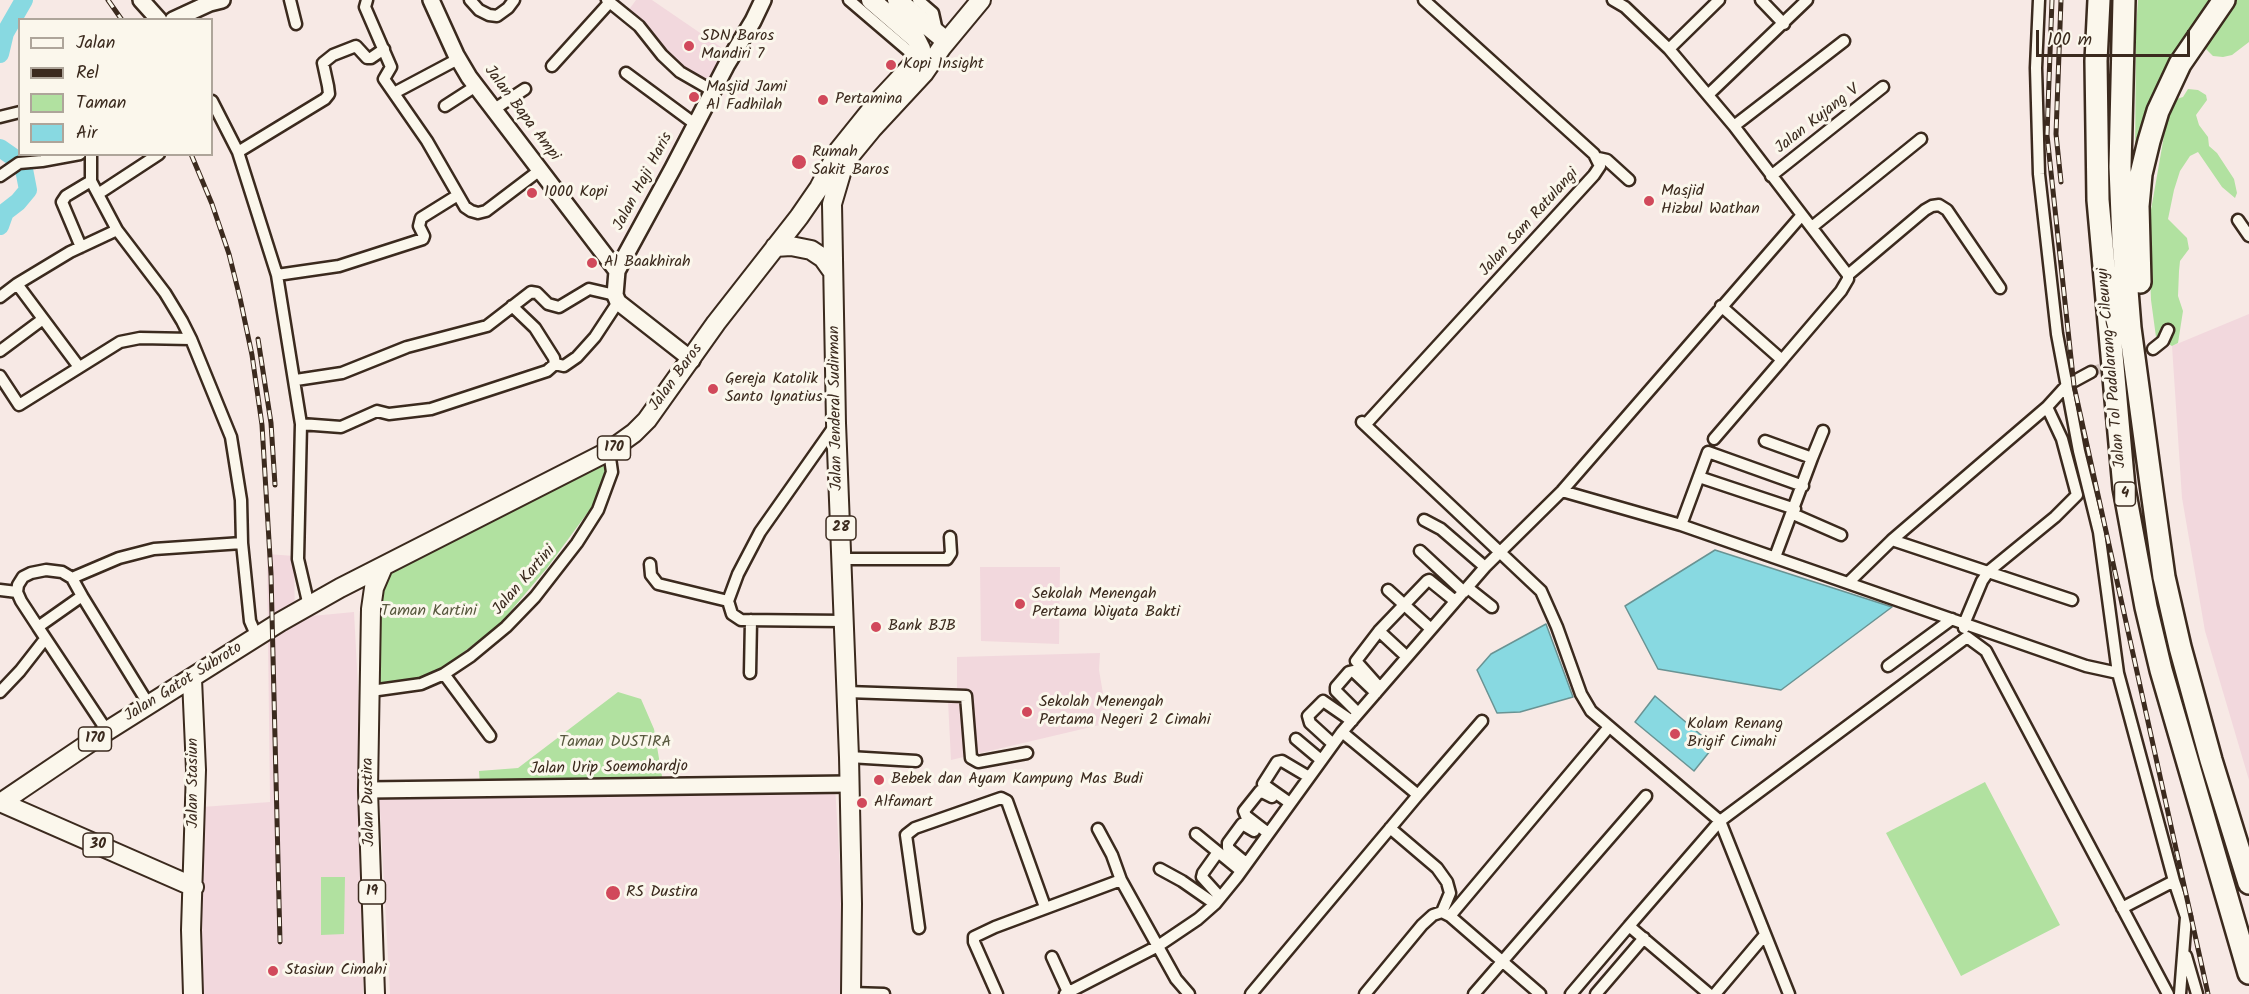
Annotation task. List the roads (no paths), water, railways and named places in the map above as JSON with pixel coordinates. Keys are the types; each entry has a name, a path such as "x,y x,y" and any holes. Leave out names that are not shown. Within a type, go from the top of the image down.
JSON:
{"highway":[{"name":"Jalan Tol Padalarang–Cileunyi","path":"2099,0 2096,62 2098,200 2124,488 2146,607 2161,670 2249,973"},
{"name":"Jalan Tol Padalarang–Cileunyi","path":"2124,0 2120,167 2123,240 2130,328 2164,577 2180,647 2211,760 2249,883"},
{"path":"2143,413 2138,206 2142,174 2158,111 2180,64 2224,0"}],"main road":[{"path":"871,0 916,39 921,49 918,58"},
{"path":"897,0 941,37"},
{"path":"894,19 912,25 926,37 936,41 977,1"},
{"name":"Jalan Jenderal Sudirman","path":"851,993 850,784 836,423 832,204 842,170 849,157 924,73 941,37"},
{"name":"Jalan Baros","path":"340,588 609,452 622,443 646,420 692,360 716,323 811,200 844,143 918,58"},
{"path":"811,200 823,197 832,204"},
{"path":"775,247 791,246 811,250 823,258 833,272"},
{"name":"Jalan Dustira","path":"375,994 368,790 371,609 374,588 383,567"},
{"path":"340,588 353,591 362,597 371,609"},
{"name":"Jalan Gatot Subroto","path":"1,802 107,731 340,588"},
{"name":"Jalan Stasiun","path":"192,679 196,770 191,930 193,994"},
{"path":"27,814 22,805 21,796 28,783"},
{"name":"30","path":"1,802 194,887"}],"street":[{"path":"141,0 157,18"},
{"path":"177,18 222,0"},
{"path":"290,0 296,24"},
{"path":"367,0 364,7 391,67 384,79 471,212 486,211 540,170"},
{"name":"Jalan Bapa Ampi","path":"431,0 458,59 476,87 617,271"},
{"path":"470,0 479,10 497,16 508,8 513,0"},
{"name":"Jalan Haji Haris","path":"617,298 617,271 763,0"},
{"path":"849,0 918,58"},
{"path":"918,0 933,13 941,37"},
{"name":"Jalan Sam Ratulangi","path":"1424,0 1598,158 1600,166 1364,424 1541,591 1554,619 1581,694 1591,711 1720,821"},
{"path":"1613,0 1628,4 1669,49 1734,126 1848,275"},
{"path":"1669,49 1719,0"},
{"path":"1761,0 1784,24"},
{"path":"1708,95 1807,0"},
{"path":"2039,0 2036,68 2039,174 2057,334 2079,451 2099,532 2118,673 2174,881 2186,917 2180,994"},
{"path":"552,66 608,1 639,26 662,55 680,72 713,91"},
{"path":"1734,126 1844,41"},
{"path":"238,152 325,99 329,94 323,67 324,61 356,46 369,58 384,50"},
{"path":"394,93 458,59"},
{"path":"626,73 695,124"},
{"path":"445,106 476,87"},
{"name":"Jalan Kujang V","path":"1771,176 1883,87"},
{"path":"493,110 525,89"},
{"path":"213,103 238,152 277,275 296,380 301,424 298,559 309,606"},
{"path":"1812,227 1921,139"},
{"path":"5,169 28,161 69,156"},
{"path":"91,156 91,181 117,230 165,294 191,339 231,438 241,500 242,543 250,621 257,637"},
{"path":"98,194 156,156"},
{"path":"1598,158 1607,160 1629,180"},
{"path":"81,247 62,202 66,196 91,181"},
{"path":"277,275 339,266 423,239 424,236 419,226 421,218 458,195"},
{"path":"1714,440 1841,291 1847,283 1848,275 1932,206 1939,206 1947,210 2000,288"},
{"path":"1052,957 1066,993 1158,946 1198,919 1217,901 1342,732 1485,567 1562,491 1802,215"},
{"path":"2238,220 2249,236"},
{"path":"0,297 17,284 81,247 117,230"},
{"path":"17,284 79,367"},
{"path":"296,380 342,373 407,347 488,326 512,306 534,292 548,304 559,307 589,289 617,298 692,360"},
{"path":"555,364 564,366 577,357 596,337 617,298"},
{"path":"512,306 535,328 554,358 555,364"},
{"path":"1721,306 1782,360"},
{"path":"0,351 44,319"},
{"path":"2153,349 2163,341 2168,330"},
{"path":"0,376 19,405 120,342 129,339 191,339"},
{"path":"301,424 341,427 375,411 389,414 431,409 547,371 555,364"},
{"path":"1849,582 1892,540 2047,407 2067,385 2091,372"},
{"path":"2047,407 2062,439 2077,495 2055,517 1989,571 1982,581 1964,624 1967,637 1986,651 2168,994"},
{"path":"836,423 760,532 738,574 728,601 732,614 741,620 845,621"},
{"path":"1775,557 1823,431"},
{"path":"1765,441 1812,458"},
{"name":"Jalan Kartini","path":"371,691 421,684 444,675 506,627 535,597 578,543 598,510 612,472 609,452"},
{"path":"1681,525 1708,452 1803,486"},
{"path":"1699,477 1794,511 1841,535"},
{"path":"1562,491 1681,525 2086,666 2118,673"},
{"path":"1424,520 1441,529 1485,567"},
{"path":"842,559 947,559 951,553 950,537"},
{"path":"1892,540 2072,600"},
{"path":"72,578 119,558 154,549 242,543"},
{"path":"1420,551 1466,590 1491,607"},
{"path":"650,564 651,575 658,584 728,601"},
{"path":"107,731 45,639 17,592 23,577 31,573 54,570 72,578 149,705"},
{"path":"1378,690 1356,661 1379,631 1429,580 1455,601"},
{"path":"0,590 17,592"},
{"path":"1388,590 1431,629"},
{"path":"38,627 82,596"},
{"path":"1888,666 1952,619"},
{"path":"750,674 751,620"},
{"path":"1379,631 1407,657"},
{"path":"1571,994 1720,821 1967,637"},
{"path":"0,692 45,639"},
{"path":"1355,717 1336,691 1336,687 1349,672 1355,672 1378,690"},
{"path":"444,675 490,736"},
{"path":"847,692 966,696 969,753 973,760 978,762 1027,753"},
{"path":"1333,744 1310,723 1308,716 1323,701 1355,717"},
{"path":"1251,994 1482,721"},
{"path":"1365,994 1422,925 1433,915 1446,914 1609,728"},
{"path":"1342,732 1418,795"},
{"path":"1296,739 1322,760"},
{"path":"849,757 916,761"},
{"path":"1288,806 1263,784 1277,762 1282,761 1309,777"},
{"name":"Jalan Urip Soemohardjo","path":"368,790 850,784"},
{"path":"1266,836 1246,816 1244,811 1246,808 1260,791 1288,806"},
{"path":"1474,994 1647,796"},
{"path":"919,928 906,835 915,828 998,798 1007,801 1045,908"},
{"path":"1720,821 1789,994"},
{"path":"1243,867 1227,846 1237,830 1244,823 1266,836"},
{"path":"1390,828 1437,868 1447,882 1450,893 1446,914"},
{"path":"1098,829 1112,855 1121,880 1176,979 1189,994"},
{"path":"1196,834 1218,852 1243,867"},
{"path":"1217,901 1202,877 1218,852"},
{"path":"1160,869 1217,901"},
{"path":"997,994 973,938 995,927 1121,880"},
{"path":"2122,908 2174,881"},
{"path":"1446,914 1540,994"},
{"path":"1629,926 1709,994"},
{"path":"1715,994 1764,936"},
{"path":"1596,994 1644,938"},
{"path":"2184,951 2197,994"},
{"path":"1691,994 1699,985"},
{"path":"851,993 884,994"}],"water":[{"path":"1715,550 1892,607 1781,690 1658,669 1625,606"},
{"path":"1546,624 1573,697 1520,712 1497,713 1477,670 1491,654"},
{"name":"Kolam Renang Brigif Cimahi","path":"1655,696 1714,746 1694,771 1635,722"}],"waterway":[{"path":"0,54 5,33 24,0"},
{"path":"0,148 23,164 28,190 5,212 0,226"}],"tunnel":[{"path":"2091,372 2116,363"}],"railway":[{"path":"108,0 121,18"},
{"path":"2052,0 2047,135 2074,386 2208,994"},
{"path":"2061,0 2056,134 2061,182"},
{"path":"192,156 212,204 229,254 252,355 262,425 271,574 280,942"},
{"path":"258,339 271,423 275,485"}],"place":[{"name":"SDN Baros Mandiri 7","path":"689,46"},
{"name":"Kopi Insight","path":"891,65"},
{"name":"Masjid Jami Al Fadhilah","path":"694,97"},
{"name":"Pertamina","path":"823,100"},
{"name":"Rumah Sakit Baros","path":"799,162"},
{"name":"1000 Kopi","path":"532,193"},
{"name":"Masjid Hizbul Wathan","path":"1649,201"},
{"name":"Al Baakhirah","path":"592,263"},
{"name":"Gereja Katolik Santo Ignatius","path":"713,389"},
{"name":"Sekolah Menengah Pertama Wiyata Bakti","path":"1020,604"},
{"name":"Bank BJB","path":"876,627"},
{"name":"Sekolah Menengah Pertama Negeri 2 Cimahi","path":"1027,712"},
{"name":"Kolam Renang Brigif Cimahi","path":"1675,734"},
{"name":"Bebek dan Ayam Kampung Mas Budi","path":"879,780"},
{"name":"Alfamart","path":"862,803"},
{"name":"RS Dustira","path":"613,893"},
{"name":"Stasiun Cimahi","path":"273,971"}],"park label":[{"name":"Taman Kartini","path":"429,612"},
{"name":"Taman DUSTIRA","path":"615,743"}]}
